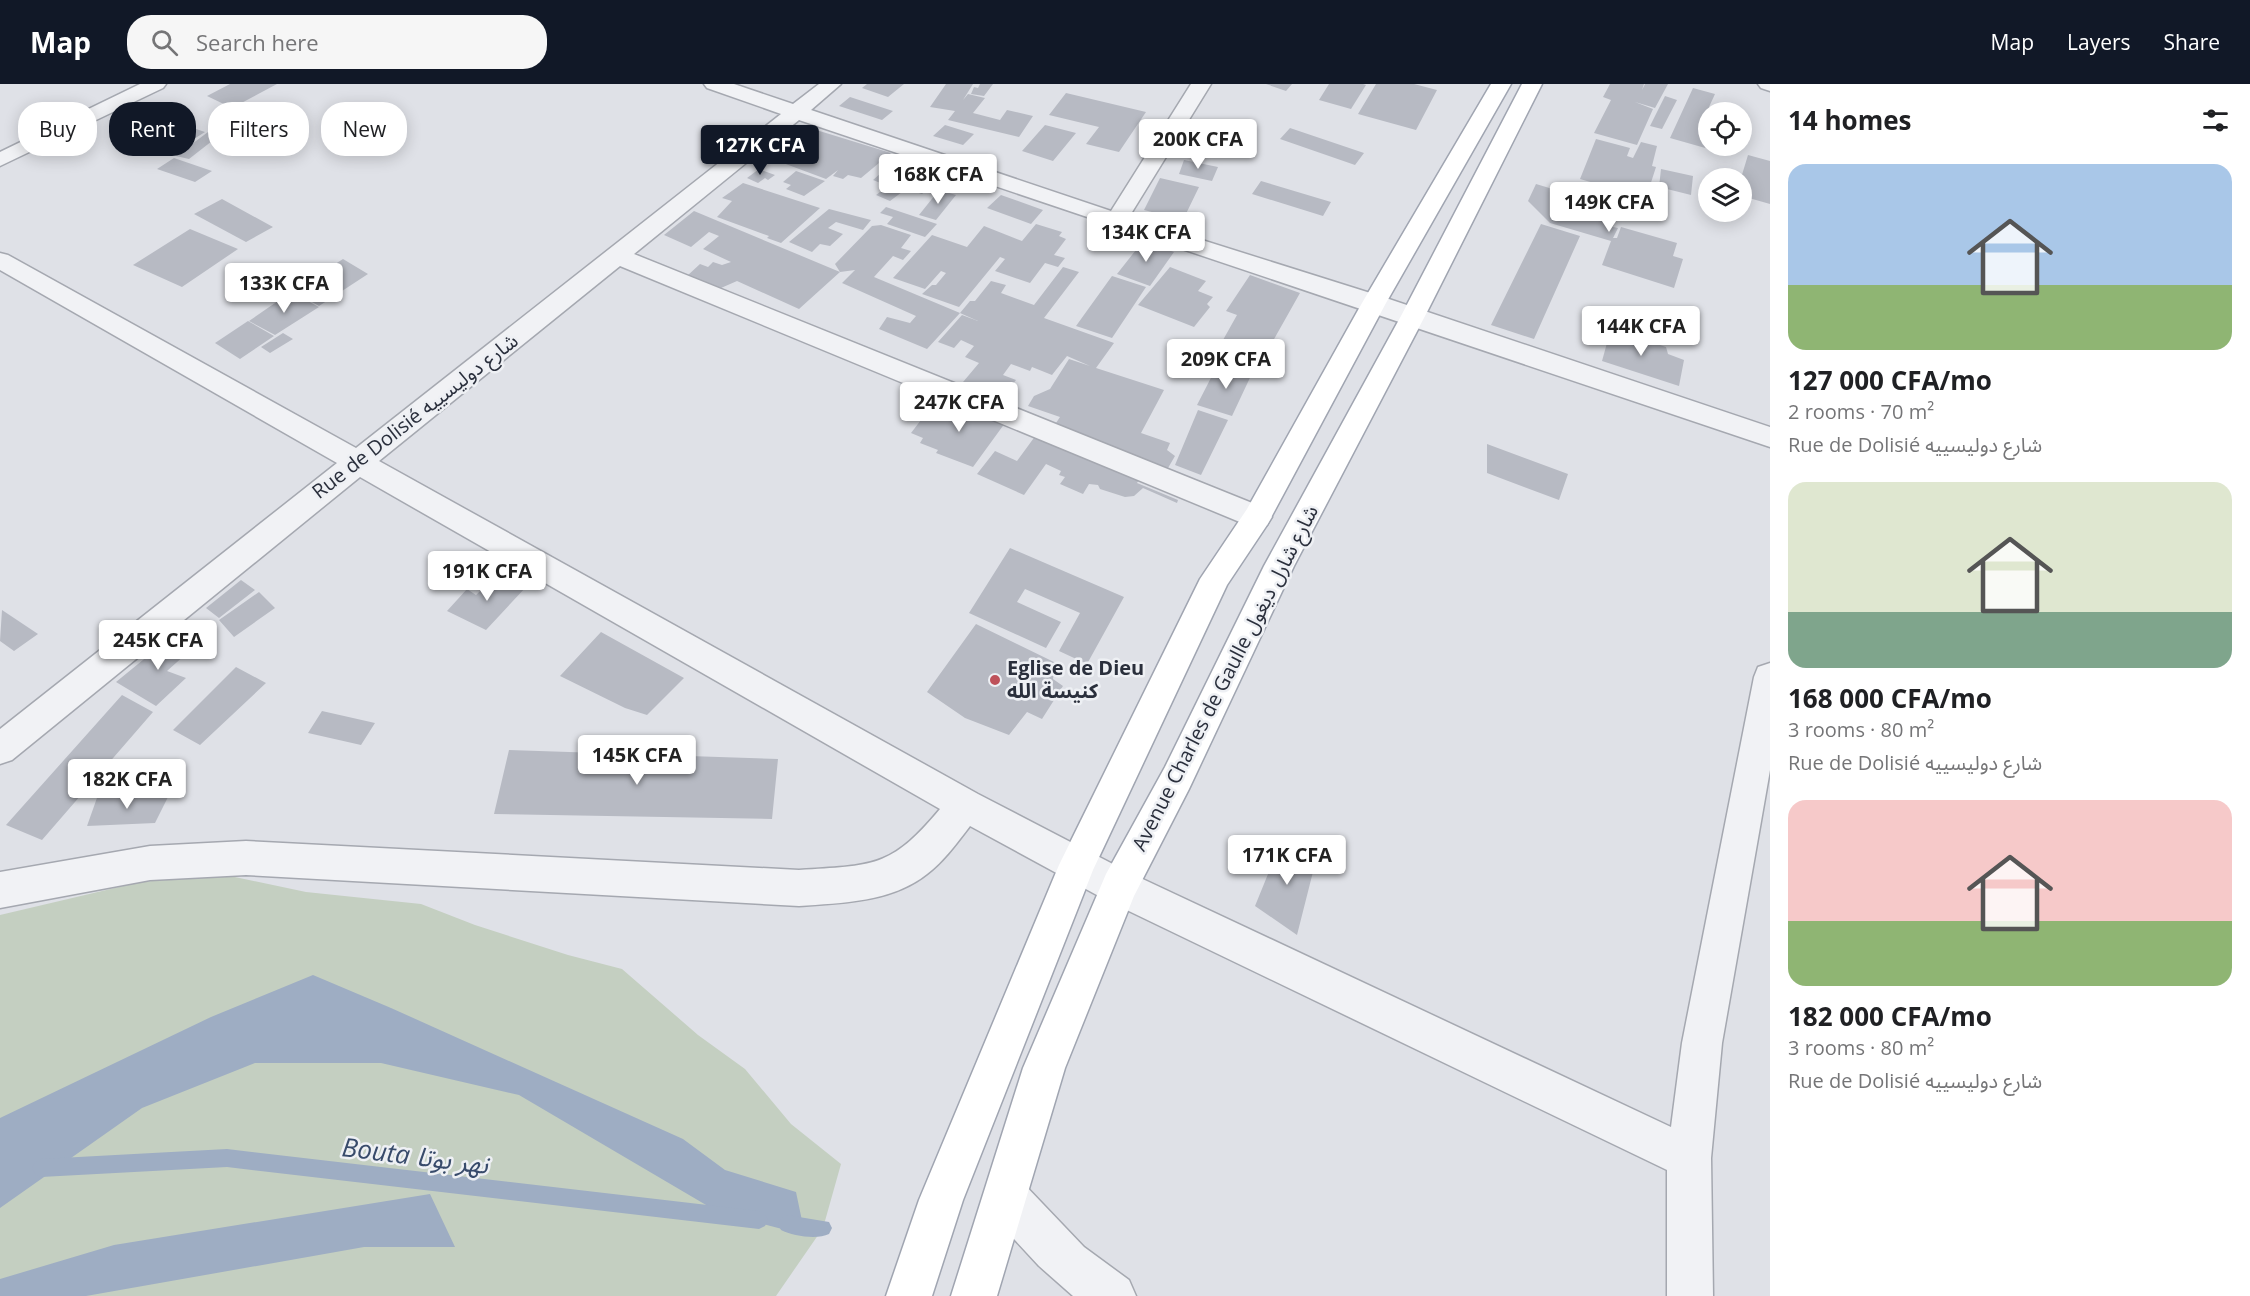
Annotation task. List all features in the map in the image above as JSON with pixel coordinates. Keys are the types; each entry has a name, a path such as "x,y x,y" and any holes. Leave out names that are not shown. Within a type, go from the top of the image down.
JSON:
{"main road":[{"path":"909,1296 941,1200 1077,865 1215,579 1257,517 1374,303 1501,84"},
{"name":"Avenue Charles de Gaulle شارع شارل ديغول","path":"974,1296 1044,1068 1119,887 1177,777 1279,566 1413,316 1532,84"}],"street":[{"path":"0,160 153,84"},
{"path":"714,84 1770,437"},
{"name":"Rue de Dolisié شارع دوليسييه","path":"0,749 831,84"},
{"path":"1116,220 1201,84"},
{"path":"617,256 1257,517"},
{"path":"0,260 965,805 1077,865 1689,1158"},
{"path":"1690,1296 1689,1158 1702,1043 1770,677"},
{"path":"0,890 150,863 246,858 809,887 874,881 898,873 925,853 965,805"},
{"path":"999,1215 1055,1252 1095,1286 1113,1296"}],"green space":[{"path":"216,873 306,892 421,904 475,925 568,955 622,969 698,1035 745,1069 791,1124 841,1164 823,1228 776,1296 0,1296 0,915 136,883"}],"water":[{"path":"313,975 683,1139 725,1170 796,1192 805,1235 718,1212 519,1095 381,1063 255,1063 142,1108 0,1208 0,1118 211,1017"},
{"path":"430,1194 455,1247 364,1247 86,1296 0,1296 0,1279 114,1245"}],"building":[{"path":"230,84 277,84 243,102 220,102 207,96"},
{"path":"867,84 904,84 888,97 862,88"},
{"path":"946,84 973,84 963,100 968,94 985,98 973,113 1000,120 1007,110 1033,116 1019,137 948,120 955,111 930,107"},
{"path":"980,84 993,84 984,96 971,94 974,87 978,88"},
{"path":"1266,84 1292,84 1286,91"},
{"path":"1329,84 1366,85 1351,109 1319,100"},
{"path":"1376,84 1414,84 1437,90 1416,130 1358,114"},
{"path":"1610,84 1644,84 1642,90 1645,84 1668,84 1655,108 1635,102 1653,109 1637,145 1594,133 1611,100 1603,97"},
{"path":"1693,88 1715,94 1711,102 1698,102 1698,146 1670,138"},
{"path":"1066,93 1146,112 1119,152 1086,144 1099,127 1049,115"},
{"path":"1665,96 1677,100 1662,129 1650,126"},
{"path":"850,97 893,111 882,120 839,106"},
{"path":"945,125 974,134 963,145 933,136"},
{"path":"1045,125 1076,133 1053,161 1022,151"},
{"path":"1290,128 1364,153 1355,165 1280,139"},
{"path":"196,129 205,132 196,138"},
{"path":"813,129 891,153 861,178 848,175 843,179 833,176 838,170 826,179 775,160"},
{"path":"208,132 208,144 196,154 196,141"},
{"path":"1596,139 1630,148 1627,156 1633,158 1641,142 1657,146 1652,166 1656,167 1646,198 1580,179"},
{"path":"176,156 193,156 189,159"},
{"path":"1748,156 1770,161 1770,204 1752,199 1752,168 1744,168"},
{"path":"174,158 212,171 195,182 157,169"},
{"path":"898,158 966,179 951,193 931,185 922,194 906,189 890,201 876,195 888,186 873,180"},
{"path":"1184,160 1218,167 1212,181 1179,174"},
{"path":"759,169 775,175 758,183 747,178"},
{"path":"1661,169 1693,176 1691,195 1659,187"},
{"path":"796,171 825,181 804,196 786,189 791,185 783,182"},
{"path":"1160,178 1199,187 1183,220 1144,210"},
{"path":"1261,181 1331,202 1323,216 1252,194"},
{"path":"743,183 820,208 781,243 767,238 769,236 717,217 732,201 722,198"},
{"path":"1536,184 1556,190 1559,184 1622,203 1613,227 1618,228 1613,238 1617,238 1621,227 1677,243 1673,256 1683,259 1674,288 1602,265 1611,241 1550,223 1528,201"},
{"path":"939,190 956,195 936,220 919,215"},
{"path":"1001,195 1043,210 1031,224 987,208"},
{"path":"222,199 273,227 246,242 194,214"},
{"path":"886,207 937,224 925,237 887,224 893,217 880,213"},
{"path":"829,209 871,220 863,230 836,222 828,228 843,234 830,246 820,244 812,252 789,242"},
{"path":"694,211 840,272 799,309 737,281 721,288 687,276 700,264 708,267 713,262 722,265 731,262 703,249 719,236 709,232 691,247 664,235"},
{"path":"1036,224 1062,232 1059,236 1066,239 1054,255 1065,258 1058,267 1045,263 1030,283 995,271 1005,259 1000,257 959,307 922,294 932,285 936,285 946,273 941,271 925,289 893,278 932,235 967,247 984,226 1022,241"},
{"path":"1541,224 1580,236 1534,339 1491,325"},
{"path":"881,225 911,235 901,248 911,251 903,260 893,256 874,277 960,313 927,349 879,329 887,317 910,323 916,316 842,283 855,270 840,272 835,264 872,226"},
{"path":"190,229 238,249 182,287 133,265"},
{"path":"1143,241 1174,252 1150,286 1117,274"},
{"path":"343,259 368,274 319,306 293,291"},
{"path":"1063,267 1079,272 1044,318 1114,343 1096,368 1164,390 1141,433 1170,443 1167,450 1175,456 1168,468 1054,426 1060,417 1028,406 1034,396 1050,389 1069,359 1090,366 1067,356 1052,375 1032,367 1030,371 1011,364 1003,375 1016,380 997,404 958,388 979,363 965,357 974,346 961,340 954,348 938,342 962,315 978,321 960,313 970,301 975,301 991,281 1006,285 1001,293 1034,305"},
{"path":"1170,267 1206,281 1198,291 1213,297 1207,304 1210,307 1194,327 1138,305"},
{"path":"1250,275 1300,293 1265,355 1223,340 1237,315 1226,311"},
{"path":"1112,276 1146,287 1112,338 1076,326"},
{"path":"291,292 319,307 275,335 249,321"},
{"path":"248,321 274,336 240,359 215,343"},
{"path":"1612,329 1666,347 1668,354 1684,360 1679,386 1602,361 1607,343 1598,339 1602,330"},
{"path":"283,333 293,339 270,353 261,347"},
{"path":"1243,363 1255,367 1232,416 1197,405 1215,370 1235,375"},
{"path":"946,401 1005,423 973,467 936,453 938,450 920,443 923,438 911,433 921,420 930,421"},
{"path":"1198,410 1228,420 1201,475 1175,465"},
{"path":"1036,435 1140,478 1137,483 1178,500 1177,503 1143,488 1134,496 1125,497 1100,489 1098,485 1089,484 1083,494 1060,484 1065,477 1059,475 1061,471 1046,464 1024,495 977,474 995,451 1017,461"},
{"path":"1487,444 1568,474 1559,500 1487,473"},
{"path":"1010,548 1124,597 1087,664 1059,651 1080,613 1025,589 1017,602 1061,622 1046,648 969,613"},
{"path":"499,573 526,587 486,630 447,611 467,589 476,595"},
{"path":"241,580 255,590 219,618 206,608"},
{"path":"259,592 275,608 234,637 219,620"},
{"path":"2,610 38,634 14,651 0,641"},
{"path":"976,624 1056,663 1053,679 1063,686 1042,719 1027,712 1009,735 965,718 927,692"},
{"path":"601,632 684,678 647,715 625,708 560,676"},
{"path":"176,633 195,646 167,671 186,678 156,706 116,682"},
{"path":"236,667 266,683 200,745 173,730"},
{"path":"122,695 153,712 42,840 6,825"},
{"path":"322,711 375,723 361,745 308,733"},
{"path":"509,750 778,759 772,819 494,814"},
{"path":"98,795 169,795 155,823 87,826"},
{"path":"1281,842 1317,856 1297,935 1255,906"}],"waterway":[{"name":"Bouta نهر بوتا","path":"41,1168 227,1158 759,1220"},
{"name":"Bouta نهر بوتا","path":"787,1224 823,1228"}],"place":[{"name":"Eglise de Dieu كنيسة الله","path":"995,680"}]}
